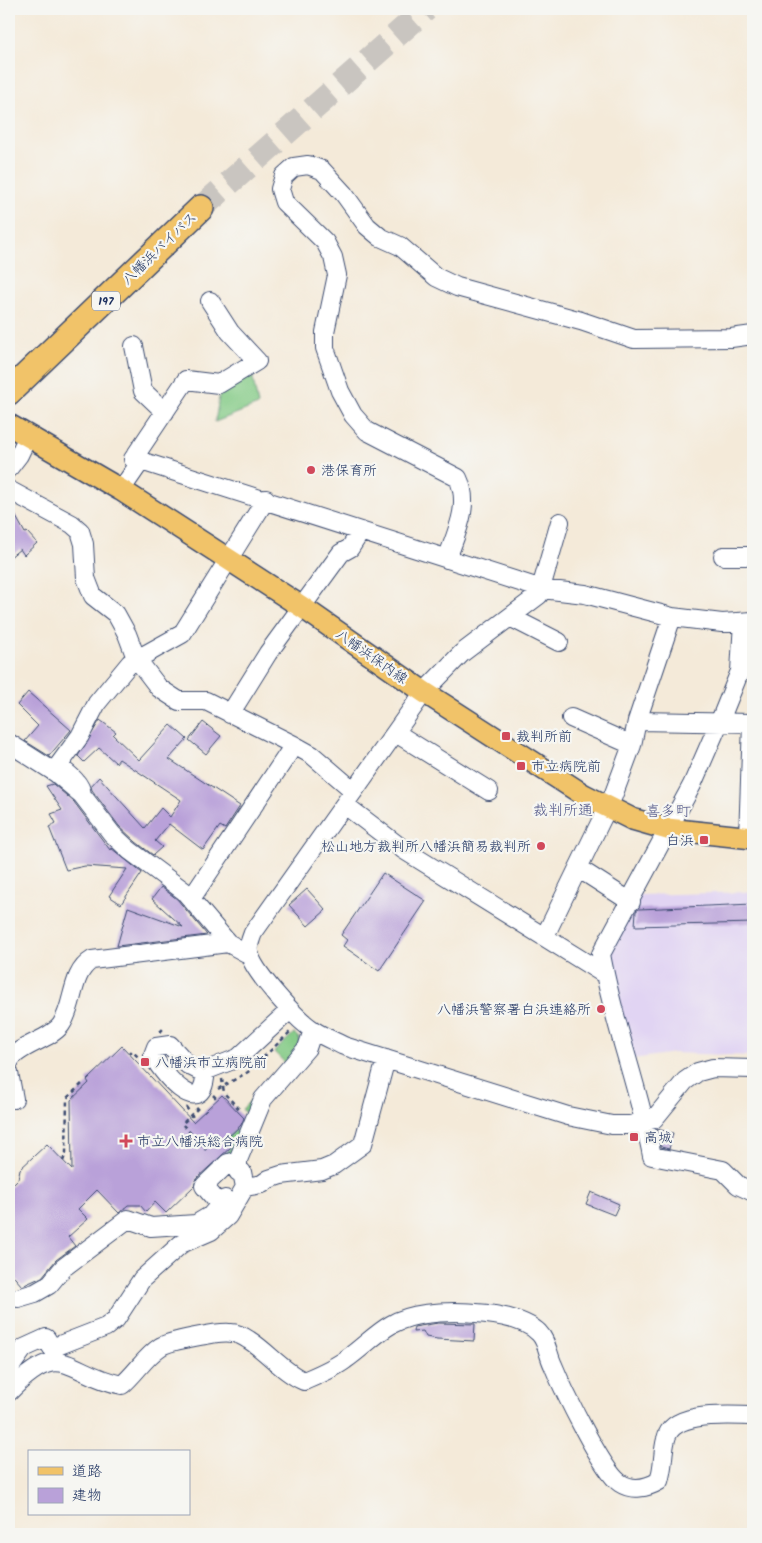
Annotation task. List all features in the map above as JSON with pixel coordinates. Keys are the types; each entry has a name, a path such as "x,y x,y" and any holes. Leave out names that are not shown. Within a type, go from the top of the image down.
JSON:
{"highway":[{"name":"八幡浜バイパス","path":"9,392 201,208"}],"main road":[{"name":"八幡浜保内線","path":"9,425 121,490 302,607 424,692 584,795 632,819 667,829 751,838"}],"street":[{"path":"447,559 464,508 464,490 458,478 367,431 353,415 340,391 325,348 325,332 337,275 333,256 325,242 284,202 280,189 284,176 294,167 308,165 322,170 344,194 367,226 380,237 400,246 436,277 457,287 581,321 634,339 731,338 753,335"},
{"path":"210,301 230,332 257,361 219,384 186,380 133,459 266,499 447,559 542,588 586,594 672,617 722,624 748,622 747,672 719,723 692,784 667,829 631,902 601,954 604,974 645,1121 652,1156 723,1170 738,1185 753,1192"},
{"path":"134,346 143,392 165,412"},
{"path":"9,468 19,455 28,436"},
{"path":"121,490 141,461"},
{"path":"9,490 72,524 80,531 84,544 86,578 93,596 116,614 127,634 136,658 159,688 179,701 206,701 312,755 350,798 404,850 604,974"},
{"path":"82,794 82,789 74,779 58,766 80,736 97,703 136,658 182,634 266,499"},
{"path":"560,522 551,547 539,595 462,653 424,692 253,933 249,946 250,955 255,968 293,1013 313,1030 344,1046 568,1116 612,1126 654,1118 685,1081 698,1072 713,1068 753,1068"},
{"path":"230,714 268,654 341,553 350,548 361,531"},
{"path":"723,556 753,556"},
{"path":"510,617 559,642"},
{"path":"545,936 607,807 632,745 637,722 672,617"},
{"path":"571,718 632,745"},
{"path":"637,722 753,723 751,838"},
{"path":"396,733 489,791"},
{"path":"9,743 56,773 82,794 118,839 191,898 228,943 250,955"},
{"path":"191,898 294,745"},
{"path":"578,868 631,902"},
{"path":"9,1063 14,1054 44,1039 61,1024 79,971 92,960 228,943"},
{"path":"188,1065 202,1072 238,1058 293,1013"},
{"path":"191,1082 192,1074 188,1065 170,1045 156,1047 153,1055 156,1064 191,1082 244,1066 293,1013"},
{"path":"9,1369 24,1348 46,1338 52,1348 106,1327 116,1319 142,1279 182,1244 211,1231 228,1216 263,1099 307,1048 313,1030"},
{"path":"221,1206 204,1186 228,1164 262,1184 269,1179 281,1175 322,1170 334,1165 363,1144 386,1059"},
{"path":"9,1073 14,1099"},
{"path":"18,1298 35,1293 49,1284 63,1268 128,1219 151,1227 196,1224 221,1206 241,1173"},
{"path":"9,1392 24,1377 56,1361 74,1365 110,1382 122,1385 132,1377 146,1358 161,1346 174,1340 228,1332 250,1341 295,1377 304,1381 345,1360 385,1326 404,1318 427,1314 474,1313 504,1317 528,1326 539,1333 560,1382 608,1472 620,1484 636,1488 648,1487 659,1481 664,1465 666,1438 673,1426 688,1418 753,1416"}],"path":[{"path":"129,1054 132,1051 136,1055"},
{"path":"63,1161 66,1153 67,1098 83,1082"},
{"path":"224,1093 240,1110 238,1112"},
{"path":"195,1120 191,1115 182,1124 206,1150"},
{"path":"66,1138 71,1143"}],"shaded area":[{"path":"753,892 753,1056 674,1053 633,1059 606,955 638,895"}],"green space":[{"path":"252,373 258,405 215,422 220,391"},
{"path":"294,1033 299,1038 299,1050 286,1064 274,1052"},
{"path":"276,1075 235,1150 221,1160 219,1158 230,1148 224,1141 249,1117 242,1109"}],"building":[{"path":"9,504 25,533 27,532 37,543 24,555 20,549 9,558"},
{"path":"28,692 71,730 49,756 25,741 38,726 17,705"},
{"path":"100,720 116,732 113,735 139,760 171,725 187,739 169,759 240,806 225,829 220,826 203,850 169,824 155,841 162,847 153,855 119,826 92,790 91,786 99,777 145,828 161,808 170,817 181,800 119,759 116,763 99,748 84,762 78,756"},
{"path":"203,722 221,736 206,754 189,740"},
{"path":"53,784 74,802 110,850 111,848 142,873 121,904 109,896 127,869 85,866 66,870 49,827 56,823 51,814 62,810 46,786"},
{"path":"383,873 426,901 379,971 343,946 347,940 341,935"},
{"path":"161,887 177,899 207,935 117,946 128,907 183,927 152,899"},
{"path":"307,889 326,910 308,926 289,905"},
{"path":"753,904 753,923 635,926 636,911 639,909"},
{"path":"122,1046 193,1122 222,1095 244,1118 241,1125 224,1141 231,1147 197,1178 194,1186 166,1213 155,1202 146,1212 140,1205 128,1205 119,1213 97,1190 78,1209 88,1219 68,1237 75,1246 56,1260 42,1277 22,1286 9,1271 9,1188 18,1179 20,1169 47,1144 72,1170 71,1100 89,1083 87,1080"},
{"path":"657,1129 673,1133 669,1149 661,1147"},
{"path":"591,1192 619,1204 614,1215 586,1204"},
{"path":"438,1323 475,1324 474,1341 437,1339 426,1337 423,1331 413,1332 414,1327"}],"tunnel":[{"path":"201,208 426,9"}],"place":[{"name":"港保育所","path":"311,470"},
{"name":"裁判所前","path":"506,736"},
{"name":"市立病院前","path":"521,766"},
{"name":"白浜","path":"704,840"},
{"name":"松山地方裁判所八幡浜簡易裁判所","path":"541,846"},
{"name":"八幡浜警察署白浜連絡所","path":"601,1009"},
{"name":"八幡浜市立病院前","path":"145,1062"},
{"name":"高城","path":"634,1137"},
{"name":"市立八幡浜総合病院","path":"126,1141"}],"district":[{"name":"裁判所通","path":"563,810"},
{"name":"喜多町","path":"668,811"}]}
